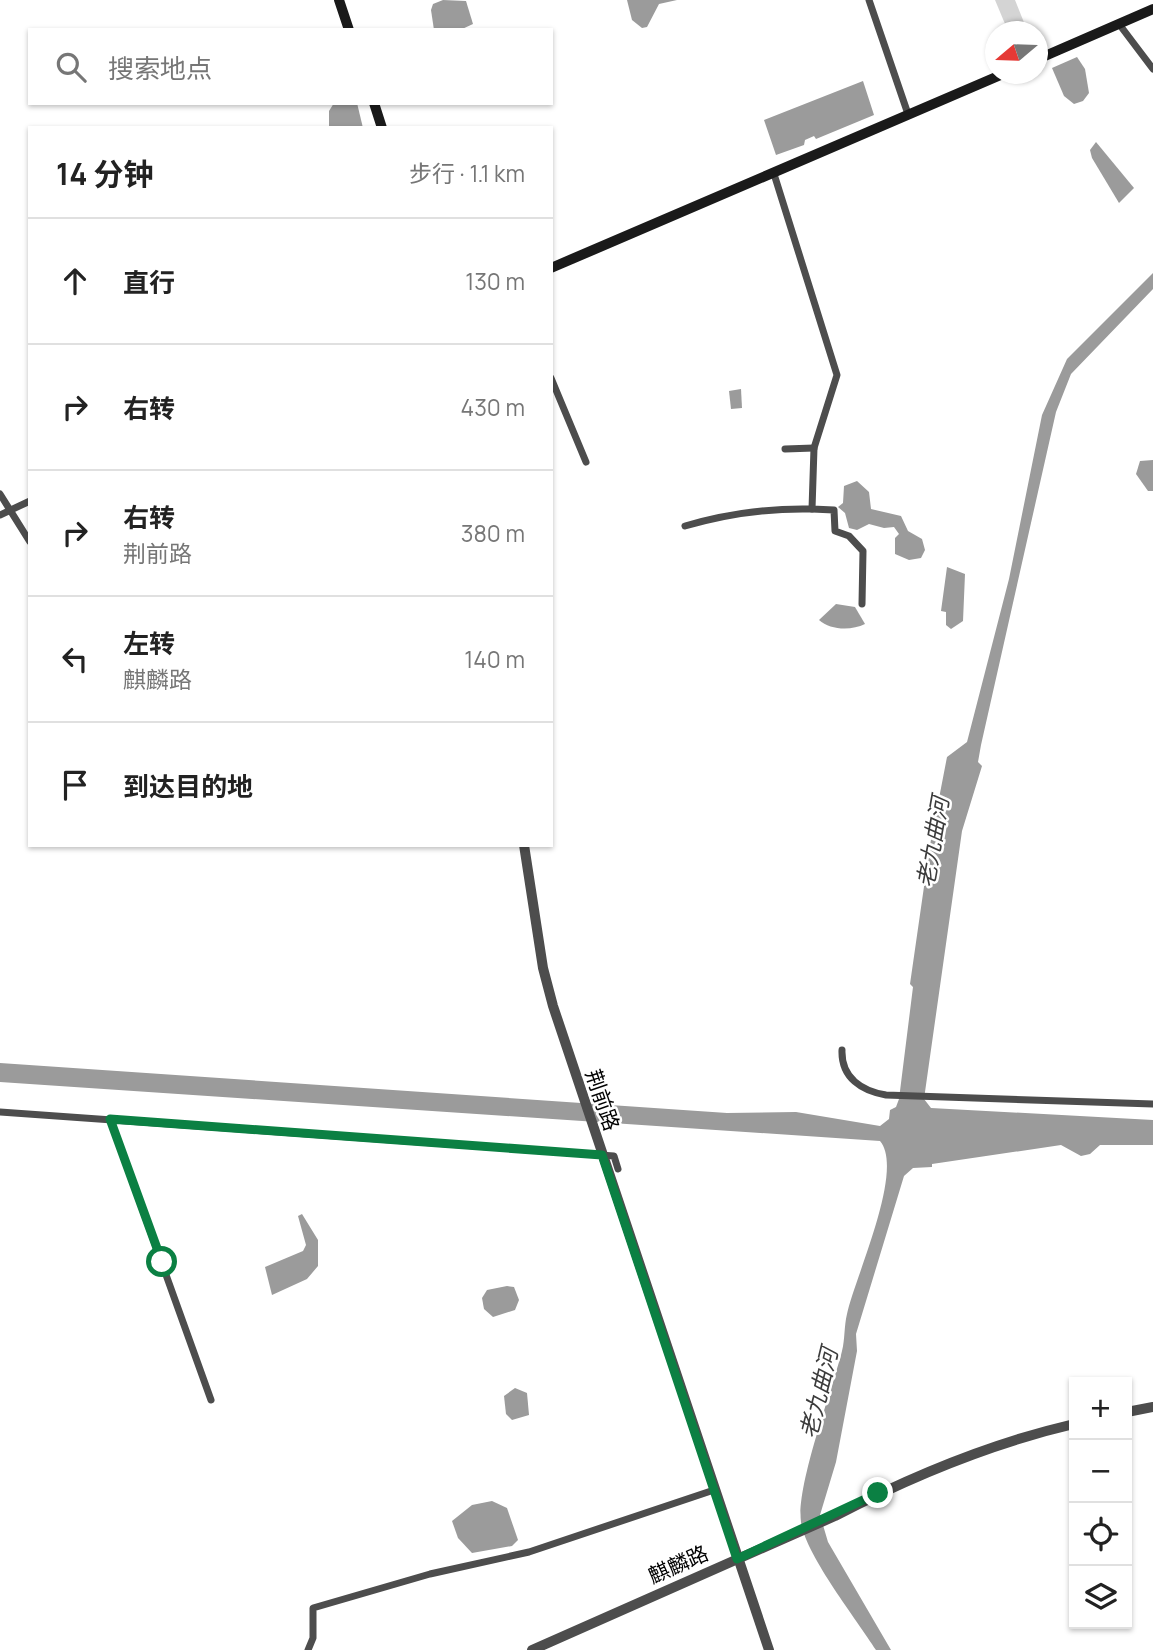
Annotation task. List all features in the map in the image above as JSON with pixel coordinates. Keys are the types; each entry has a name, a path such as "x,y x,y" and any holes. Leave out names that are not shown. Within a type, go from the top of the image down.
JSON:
{"main road":[{"path":"339,0 348,28"},
{"path":"1048,55 1153,9"},
{"path":"553,267 985,82"},
{"path":"375,105 381,126"}],"street":[{"path":"869,0 908,114"},
{"path":"1119,24 1153,69"},
{"path":"774,174 837,375 814,448 812,509"},
{"path":"553,382 586,463"},
{"path":"785,449 814,448"},
{"path":"0,494 28,539"},
{"path":"0,515 28,502"},
{"path":"685,526 766,510 834,510 835,531 849,536 863,551 862,604"},
{"name":"荆前路","path":"524,847 543,968 565,1046 769,1650"},
{"path":"842,1050 842,1059 856,1086 865,1091 929,1097 1153,1104"},
{"path":"0,1112 614,1156 618,1169"},
{"path":"110,1119 211,1400"},
{"path":"1132,1411 1153,1407"},
{"name":"麒麟路","path":"532,1650 831,1518 878,1493 1003,1445 1069,1425"},
{"path":"308,1650 313,1638 313,1608 430,1574 528,1552 710,1490"}],"shaded area":[{"path":"995,0 1015,0 1023,21 1004,21"}],"water":[{"path":"443,0 466,1 473,24 464,28 434,28 431,10 433,4"},
{"path":"627,0 677,0 659,4 647,27 642,28 632,20"},
{"path":"1077,57 1085,69 1089,93 1083,101 1074,104 1064,96 1052,68"},
{"path":"863,81 874,115 816,139 814,136 805,140 804,145 776,155 764,120"},
{"path":"333,105 357,105 363,126 329,126 329,111"},
{"path":"1096,142 1134,188 1119,203 1092,158 1090,150"},
{"name":"老九曲河","path":"1153,273 1153,289 1071,374 1056,412 981,745 978,762 982,766 962,831 924,1099 931,1108 1153,1120 1153,1145 1100,1145 1090,1154 1081,1156 1061,1145 932,1164 932,1167 913,1168 904,1176 856,1334 857,1351 836,1462 820,1515 828,1542 891,1650 876,1650 821,1569 801,1522 801,1506 809,1463 842,1351 847,1314 883,1199 887,1175 886,1155 880,1141 0,1082 0,1063 727,1113 796,1112 880,1126 889,1119 890,1110 896,1107 899,1099 913,987 910,984 930,845 947,757 967,742 1009,579 1042,415 1067,359"},
{"path":"741,389 742,408 731,409 729,391"},
{"path":"1153,460 1153,491 1148,491 1136,474 1140,461"},
{"path":"857,481 869,492 871,509 901,516 908,531 922,539 925,550 921,558 909,560 895,554 895,538 899,534 894,527 884,528 869,524 857,530 849,528 845,513 838,507 843,503 844,486"},
{"path":"947,567 965,574 963,621 951,629 946,625 946,612 941,611"},
{"path":"836,604 855,607 865,624 841,628 829,626 819,620"},
{"path":"302,1214 318,1240 318,1266 307,1279 272,1295 265,1267 303,1251 306,1245 298,1216"},
{"path":"514,1287 519,1300 515,1310 493,1317 484,1309 482,1298 487,1290"},
{"path":"515,1388 527,1393 529,1415 512,1420 506,1414 504,1396"},
{"path":"492,1501 507,1508 518,1540 512,1546 472,1553 458,1538 452,1521 472,1505"}],"route":[{"path":"162,1262 110,1119 602,1155 737,1559 831,1518 878,1493"}]}
